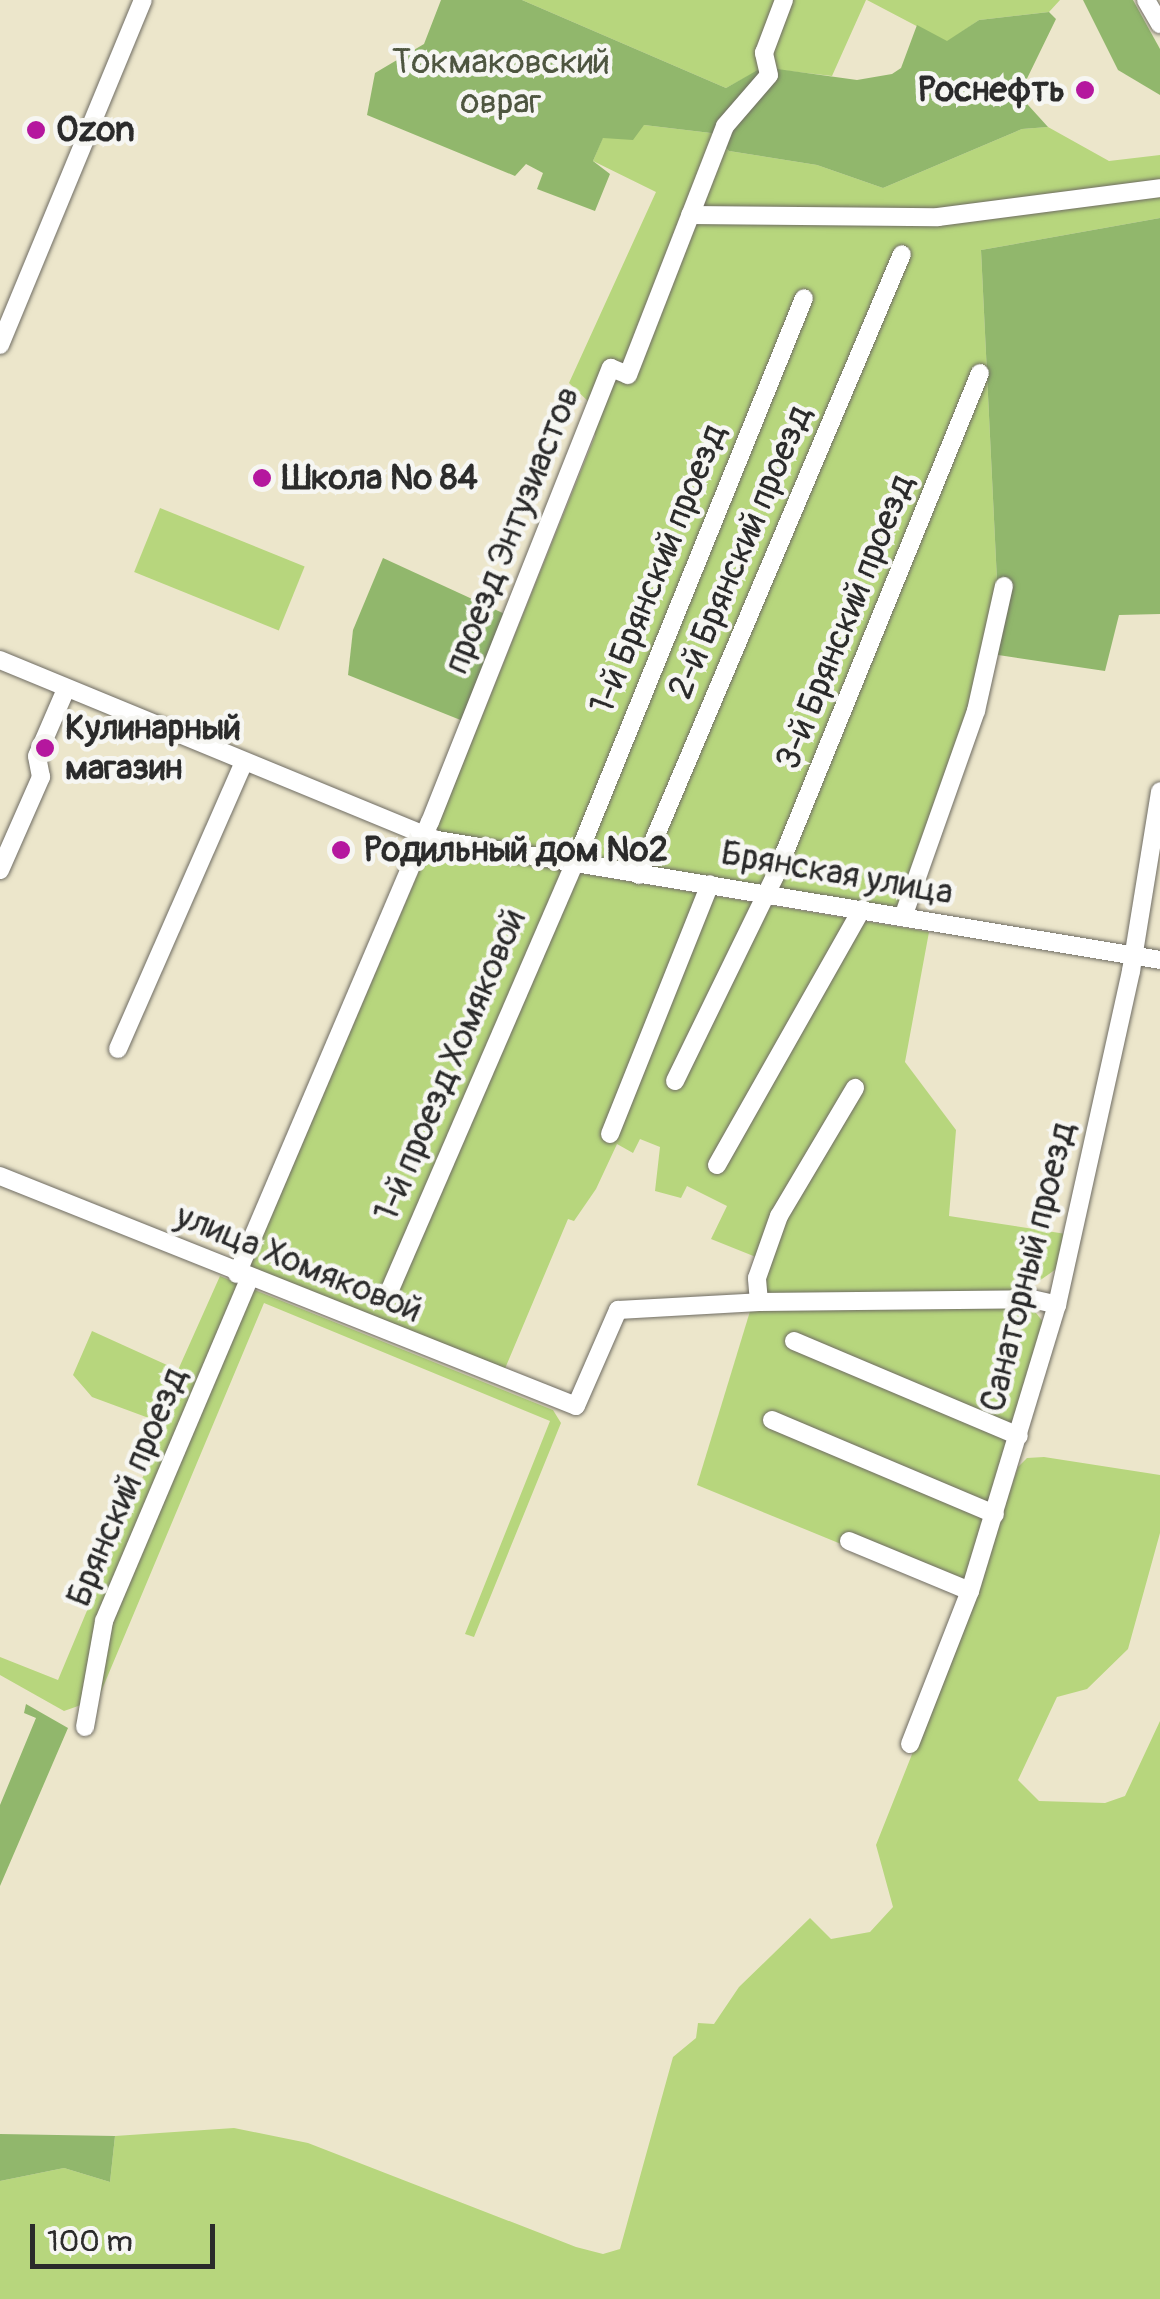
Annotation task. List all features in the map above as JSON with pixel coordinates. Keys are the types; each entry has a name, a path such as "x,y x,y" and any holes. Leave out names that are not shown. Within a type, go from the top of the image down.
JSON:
{"street":[{"path":"0,345 143,0"},
{"path":"784,0 764,53 770,76 725,126 690,215 938,217 1160,188"},
{"path":"1146,0 1160,24"},
{"name":"проезд Энтузиастов","path":"423,836 610,368 628,375 690,215"},
{"name":"2-й Брянский проезд","path":"639,875 902,254"},
{"name":"1-й Брянский проезд","path":"572,864 804,298"},
{"name":"3-й Брянский проезд","path":"675,1081 766,893 980,373"},
{"path":"903,917 976,711 1004,586"},
{"name":"Брянская улица","path":"0,660 423,836 1160,960"},
{"path":"0,870 41,777 38,756 66,689"},
{"path":"118,1049 244,762"},
{"name":"Санаторный проезд","path":"910,1744 970,1592 1057,1304 1132,956 1160,792"},
{"name":"Брянский проезд","path":"85,1727 104,1621 423,836"},
{"name":"1-й проезд Хомяковой","path":"389,1292 572,864"},
{"path":"610,1134 710,884"},
{"path":"718,1165 862,909"},
{"path":"855,1088 778,1216 756,1278 759,1302 1032,1299 1057,1304"},
{"name":"улица Хомяковой","path":"0,1176 576,1406 618,1310 759,1302"},
{"path":"794,1342 1020,1436"},
{"path":"772,1420 995,1514"},
{"path":"849,1541 970,1592"}],"green space":[{"name":"Токмаковский овраг","path":"441,0 522,0 726,88 763,67 857,80 892,74 901,68 917,25 947,41 979,20 1049,12 1056,19 1019,95 1048,127 1022,129 883,188 817,165 729,151 711,133 644,125 633,140 603,138 593,161 610,174 595,211 537,189 543,173 526,164 515,176 367,115 375,73 424,44"},
{"path":"522,0 866,0 832,76 763,68 726,88"},
{"path":"867,0 1060,0 1049,12 979,20 947,42"},
{"path":"1083,0 1133,0 1160,49 1160,95 1118,70"},
{"path":"644,125 711,133 729,151 817,165 883,188 1022,129 1048,127 1109,161 1160,155 1160,218 981,250 997,581 970,713 902,911 440,834 437,828 595,436 593,406 569,383 656,192 593,161 603,137"},
{"path":"1160,218 1160,614 1119,615 1105,671 985,653 997,581 981,250"},
{"path":"160,508 305,566 279,630 134,572"},
{"path":"383,558 507,615 463,721 348,675 353,630"},
{"path":"429,848 929,932 905,1062 956,1130 949,1216 1066,1234 1059,1267 1022,1293 752,1295 766,1261 711,1239 727,1206 687,1186 681,1198 655,1191 660,1147 640,1139 633,1153 617,1144 596,1189 574,1221 568,1219 504,1371 249,1268"},
{"path":"220,1276 553,1410 561,1423 474,1637 465,1634 550,1421 264,1303 98,1699 64,1711 0,1675 0,1657 58,1680 165,1424 92,1397 73,1375 92,1331 178,1370"},
{"path":"751,1308 1032,1308 1044,1323 965,1586 946,1587 697,1485"},
{"path":"1044,1457 1160,1475 1160,1533 1128,1649 1087,1689 1057,1697 1018,1780 1039,1801 1105,1803 1125,1796 1160,1721 1160,2299 0,2299 0,2181 64,2168 110,2182 115,2136 234,2128 308,2143 576,2247 603,2254 620,2249 673,2057 696,2038 698,2023 714,2024 739,1987 810,1918 831,1939 870,1932 893,1907 876,1845 974,1598 1018,1467 1027,1458"},
{"path":"26,1704 68,1728 0,1886 0,1805 36,1718 24,1713"},
{"path":"0,2134 115,2136 110,2182 64,2168 0,2181"}],"place":[{"name":"Роснефть","path":"1085,90"},
{"name":"Ozon","path":"36,130"},
{"name":"Школа № 84","path":"262,478"},
{"name":"Кулинарный магазин","path":"45,748"},
{"name":"Родильный дом №2","path":"341,850"}]}
